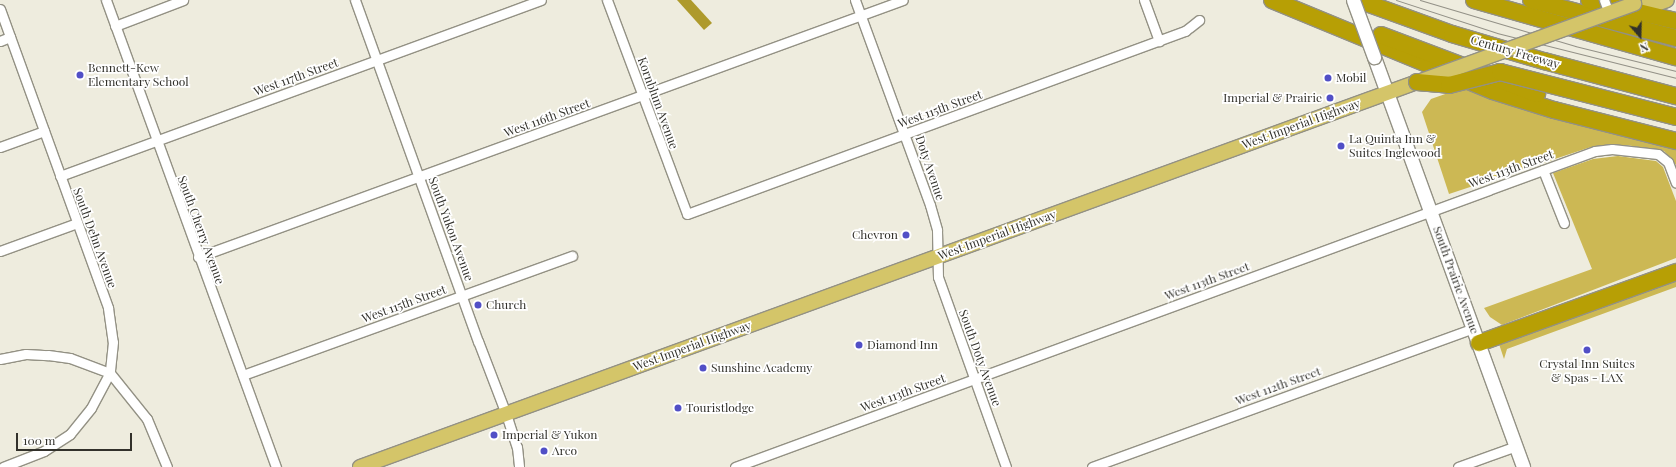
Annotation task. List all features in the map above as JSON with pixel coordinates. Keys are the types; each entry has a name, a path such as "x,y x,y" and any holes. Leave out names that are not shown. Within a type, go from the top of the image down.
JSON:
{"highway":[{"path":"1273,0 1415,46 1534,94 1676,131"},
{"path":"1273,0 1493,91 1554,110 1676,141"},
{"name":"Century Freeway","path":"1358,0 1452,34 1537,59 1676,96"},
{"path":"1474,0 1676,57"},
{"path":"1531,0 1676,38"},
{"path":"1589,0 1676,21"},
{"path":"1417,82 1449,85 1500,72 1676,117"},
{"path":"1478,343 1676,272"}],"main road":[{"name":"South Prairie Avenue","path":"1353,0 1524,467"},
{"name":"West Imperial Highway","path":"360,467 1609,13 1635,2 1648,7 1667,0"}],"street":[{"name":"South Cherry Avenue","path":"106,0 198,257 276,467"},
{"path":"115,26 183,0"},
{"name":"South Yukon Avenue","path":"355,0 506,414 517,447 520,467"},
{"name":"West 117th Street","path":"60,176 541,0"},
{"name":"Kornblum Avenue","path":"607,0 687,214"},
{"name":"Doty Avenue","path":"855,0 930,205 937,230 938,256"},
{"name":"West 116th Street","path":"198,257 419,178 903,0"},
{"path":"1144,0 1159,41"},
{"path":"1604,0 1609,13"},
{"name":"South Dehn Avenue","path":"0,10 108,308 113,342 110,373"},
{"name":"West 115th Street","path":"687,214 1159,41 1185,31 1199,20"},
{"path":"0,41 10,37"},
{"path":"0,147 44,131"},
{"name":"West 113th Street","path":"735,467 1595,151 1612,149 1658,154 1668,162 1676,183"},
{"path":"1543,170 1564,223"},
{"path":"0,251 77,223"},
{"name":"West 115th Street","path":"243,376 572,256"},
{"name":"South Doty Avenue","path":"938,256 938,277 1006,467"},
{"name":"West 112th Street","path":"1092,467 1473,328"},
{"path":"0,359 26,354 48,355 70,358 110,373 147,419 167,467"},
{"path":"3,467 44,451 70,434 91,408 110,373"},
{"path":"1458,467 1516,446"}],"shaded area":[{"path":"677,0 691,0 712,23 704,30"},
{"path":"1468,86 1676,148 1676,165 1664,151 1626,145 1591,147 1449,194 1422,112 1431,99"},
{"path":"1618,156 1656,161 1663,167 1676,201 1676,258 1502,325 1490,317 1484,308 1592,269 1553,173 1593,159"},
{"path":"1676,280 1676,287 1507,349 1504,359 1499,344"}],"tram line":[{"path":"1396,0 1497,33 1676,78"},
{"path":"1420,0 1575,46 1676,71"}],"place":[{"name":"Bennett-Kew Elementary School","path":"80,75"},
{"name":"Mobil","path":"1328,78"},
{"name":"Imperial & Prairie","path":"1330,98"},
{"name":"La Quinta Inn & Suites Inglewood","path":"1341,146"},
{"name":"Chevron","path":"906,235"},
{"name":"Church","path":"478,305"},
{"name":"Diamond Inn","path":"859,345"},
{"name":"Crystal Inn Suites & Spas - LAX","path":"1587,350"},
{"name":"Sunshine Academy","path":"703,368"},
{"name":"Touristlodge","path":"678,408"},
{"name":"Imperial & Yukon","path":"494,435"},
{"name":"Arco","path":"544,451"}]}
